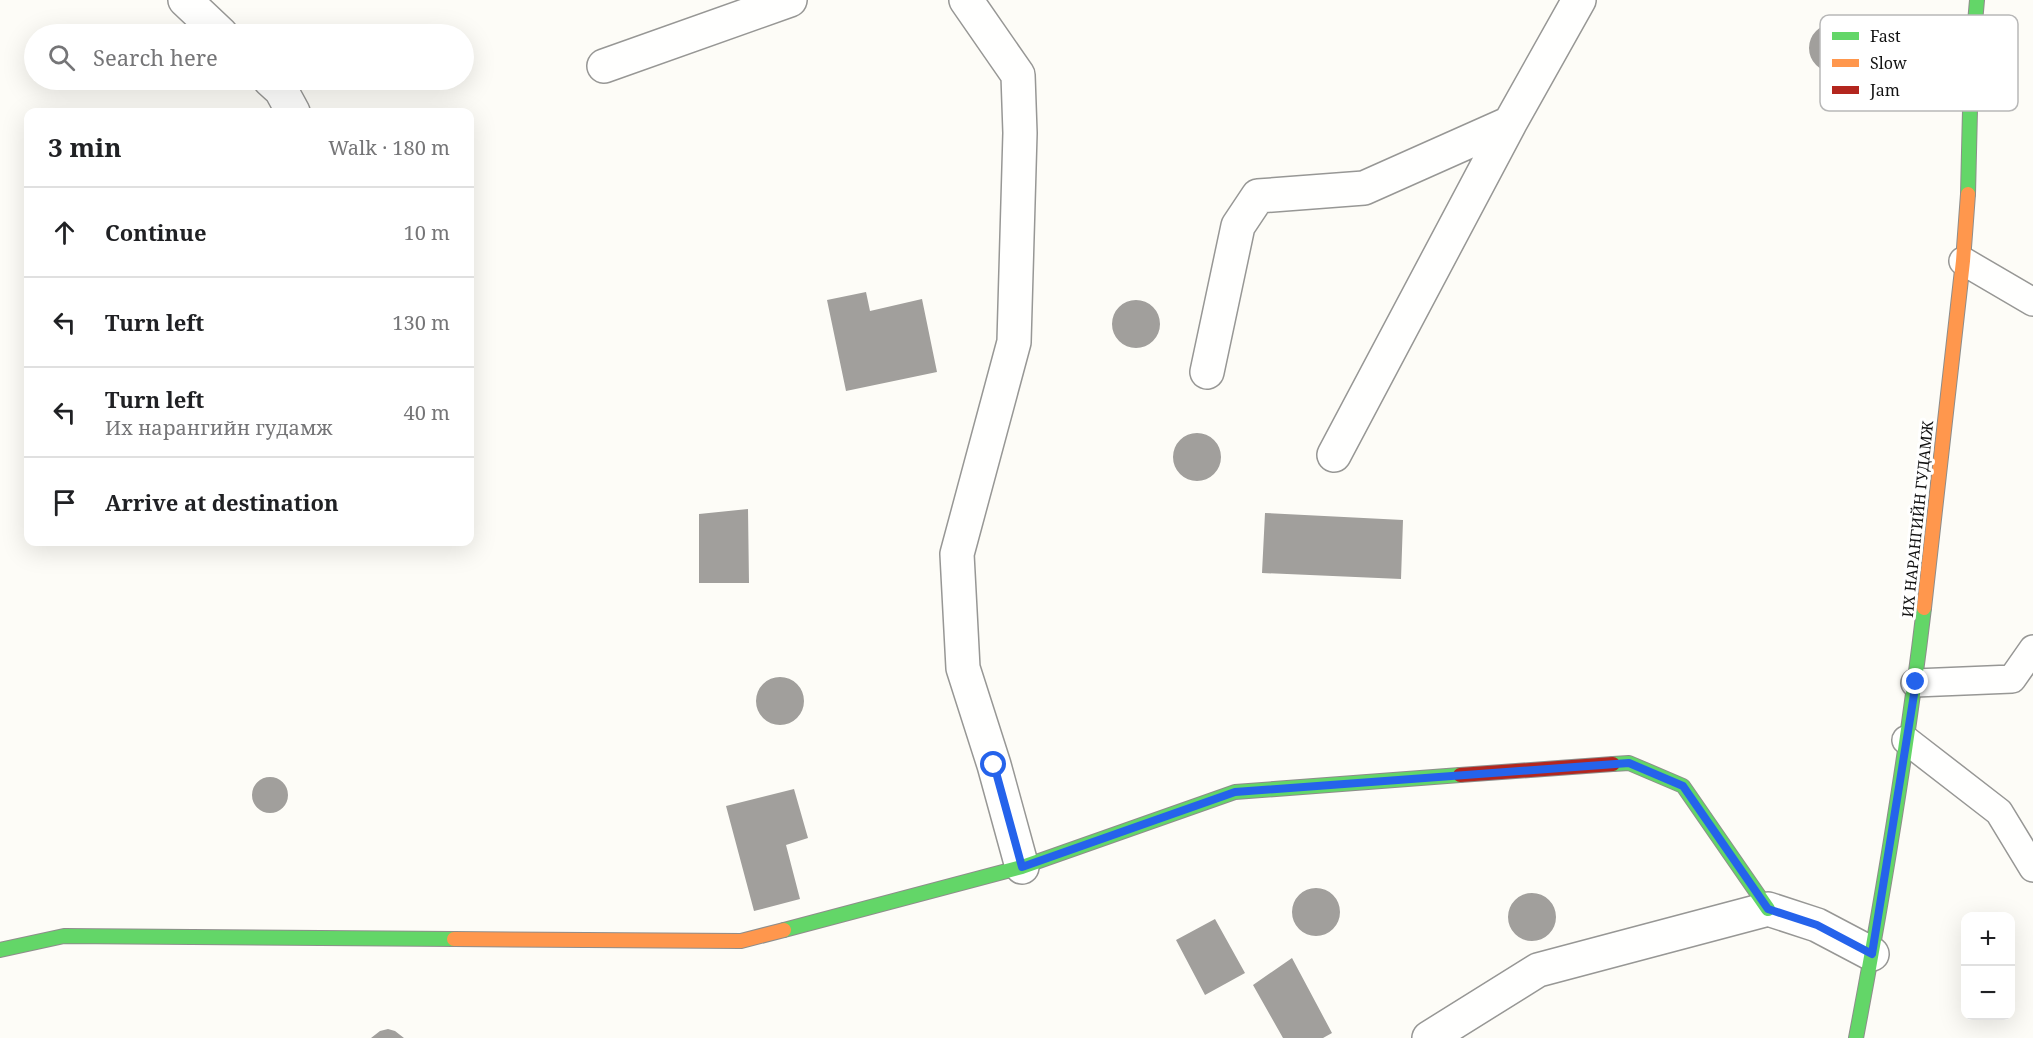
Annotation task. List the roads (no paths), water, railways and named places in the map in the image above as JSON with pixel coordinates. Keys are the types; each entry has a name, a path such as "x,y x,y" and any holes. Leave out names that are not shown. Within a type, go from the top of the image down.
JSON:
{"street":[{"path":"185,0 210,24"},
{"path":"604,66 790,0"},
{"path":"966,0 1017,75 1020,133 1014,342 957,554 963,668 994,765 1022,867"},
{"path":"1334,455 1510,123 1579,0"},
{"name":"ИХ НАРАНГИЙН ГУДАМЖ","path":"1976,15 1977,0"},
{"path":"281,90 291,108"},
{"name":"ИХ НАРАНГИЙН ГУДАМЖ","path":"1856,1038 1872,954 1916,682 1963,261 1969,177 1970,111"},
{"path":"1208,372 1238,226 1258,196 1364,188 1510,123"},
{"path":"0,950 64,936 741,941 1022,867 1235,792 1629,763 1683,786 1768,909"},
{"path":"1429,1038 1538,970 1768,909 1817,925 1872,954"}],"lane":[{"path":"1963,261 2033,302"},
{"path":"1916,682 2012,679 2033,648"},
{"path":"1906,740 1999,813 2033,868"}]}
